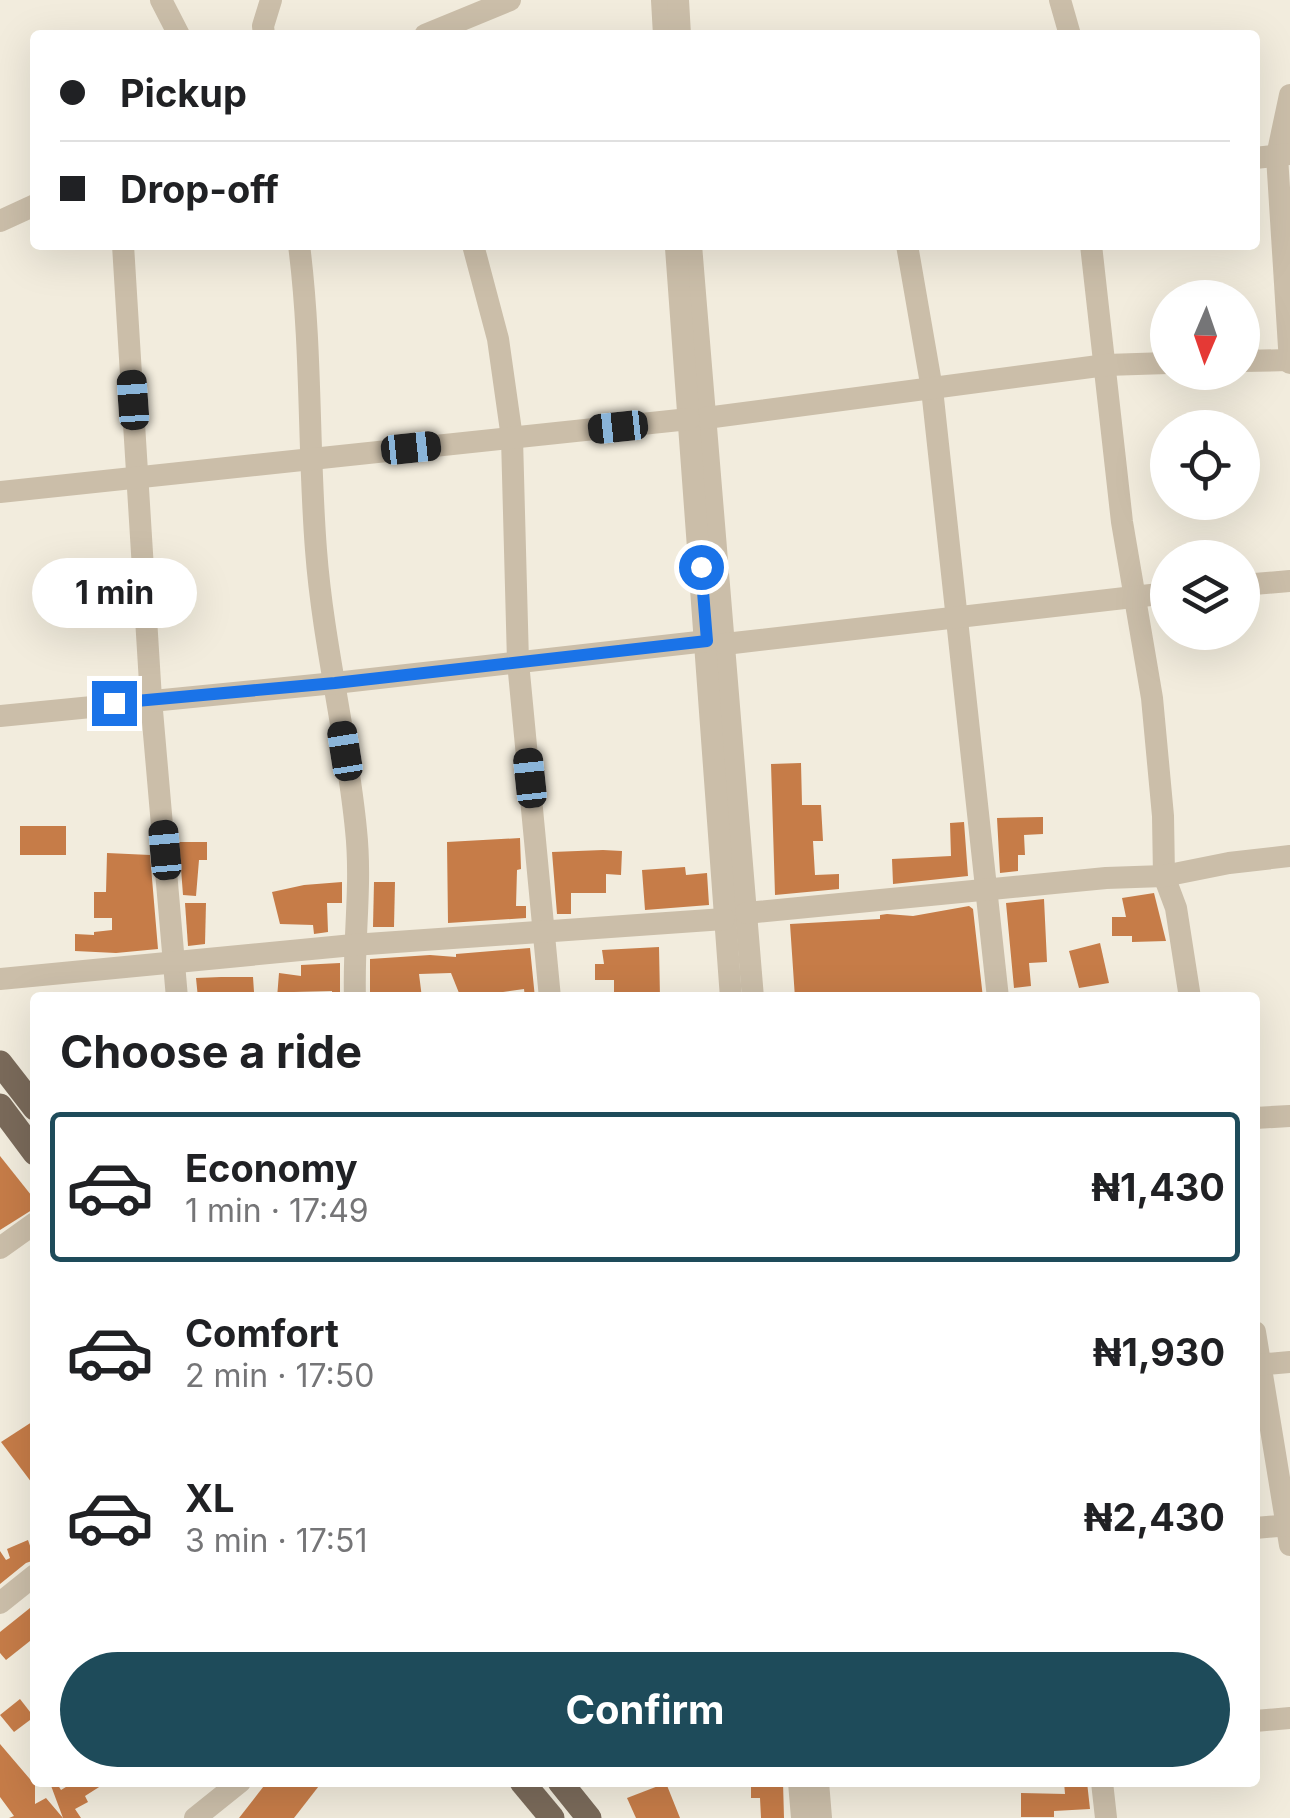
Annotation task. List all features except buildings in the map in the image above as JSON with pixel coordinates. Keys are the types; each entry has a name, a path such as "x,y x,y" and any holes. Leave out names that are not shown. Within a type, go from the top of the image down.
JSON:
{"main road":[{"path":"0,1063 30,1102"},
{"path":"0,1106 30,1147"},
{"path":"526,1787 552,1818"},
{"path":"564,1787 589,1818"}],"street":[{"path":"162,0 177,30"},
{"path":"263,30 272,0"},
{"path":"437,30 507,0"},
{"path":"662,0 664,30"},
{"path":"678,0 680,30"},
{"path":"1060,0 1069,30"},
{"path":"1260,361 1290,361 1274,156 1290,95"},
{"path":"0,221 30,207"},
{"path":"123,250 151,699 177,992"},
{"path":"299,250 308,347 316,554 356,832 355,992"},
{"path":"475,250 498,339 512,438 518,662 550,992"},
{"path":"676,250 698,418"},
{"path":"691,250 698,418 735,916 731,992"},
{"path":"908,250 932,389 997,992"},
{"path":"1093,250 1122,522 1152,698 1163,816 1164,876 1176,908 1189,992"},
{"path":"0,492 698,418 1106,365 1150,364"},
{"path":"1260,583 1290,580"},
{"path":"0,716 1150,594"},
{"path":"0,979 735,916 1106,878 1164,876 1290,856"},
{"path":"735,916 752,992"},
{"path":"1260,1118 1290,1116"},
{"path":"0,1248 30,1227"},
{"path":"1260,1364 1290,1362"},
{"path":"1260,1375 1289,1532 1260,1529"},
{"path":"0,1603 30,1580"},
{"path":"1260,1721 1290,1718"},
{"path":"194,1818 234,1787"},
{"path":"799,1787 802,1818"},
{"path":"818,1787 821,1818"},
{"path":"1103,1787 1106,1818"}],"route":[{"path":"114,703 335,683 707,641 701,567"}]}
